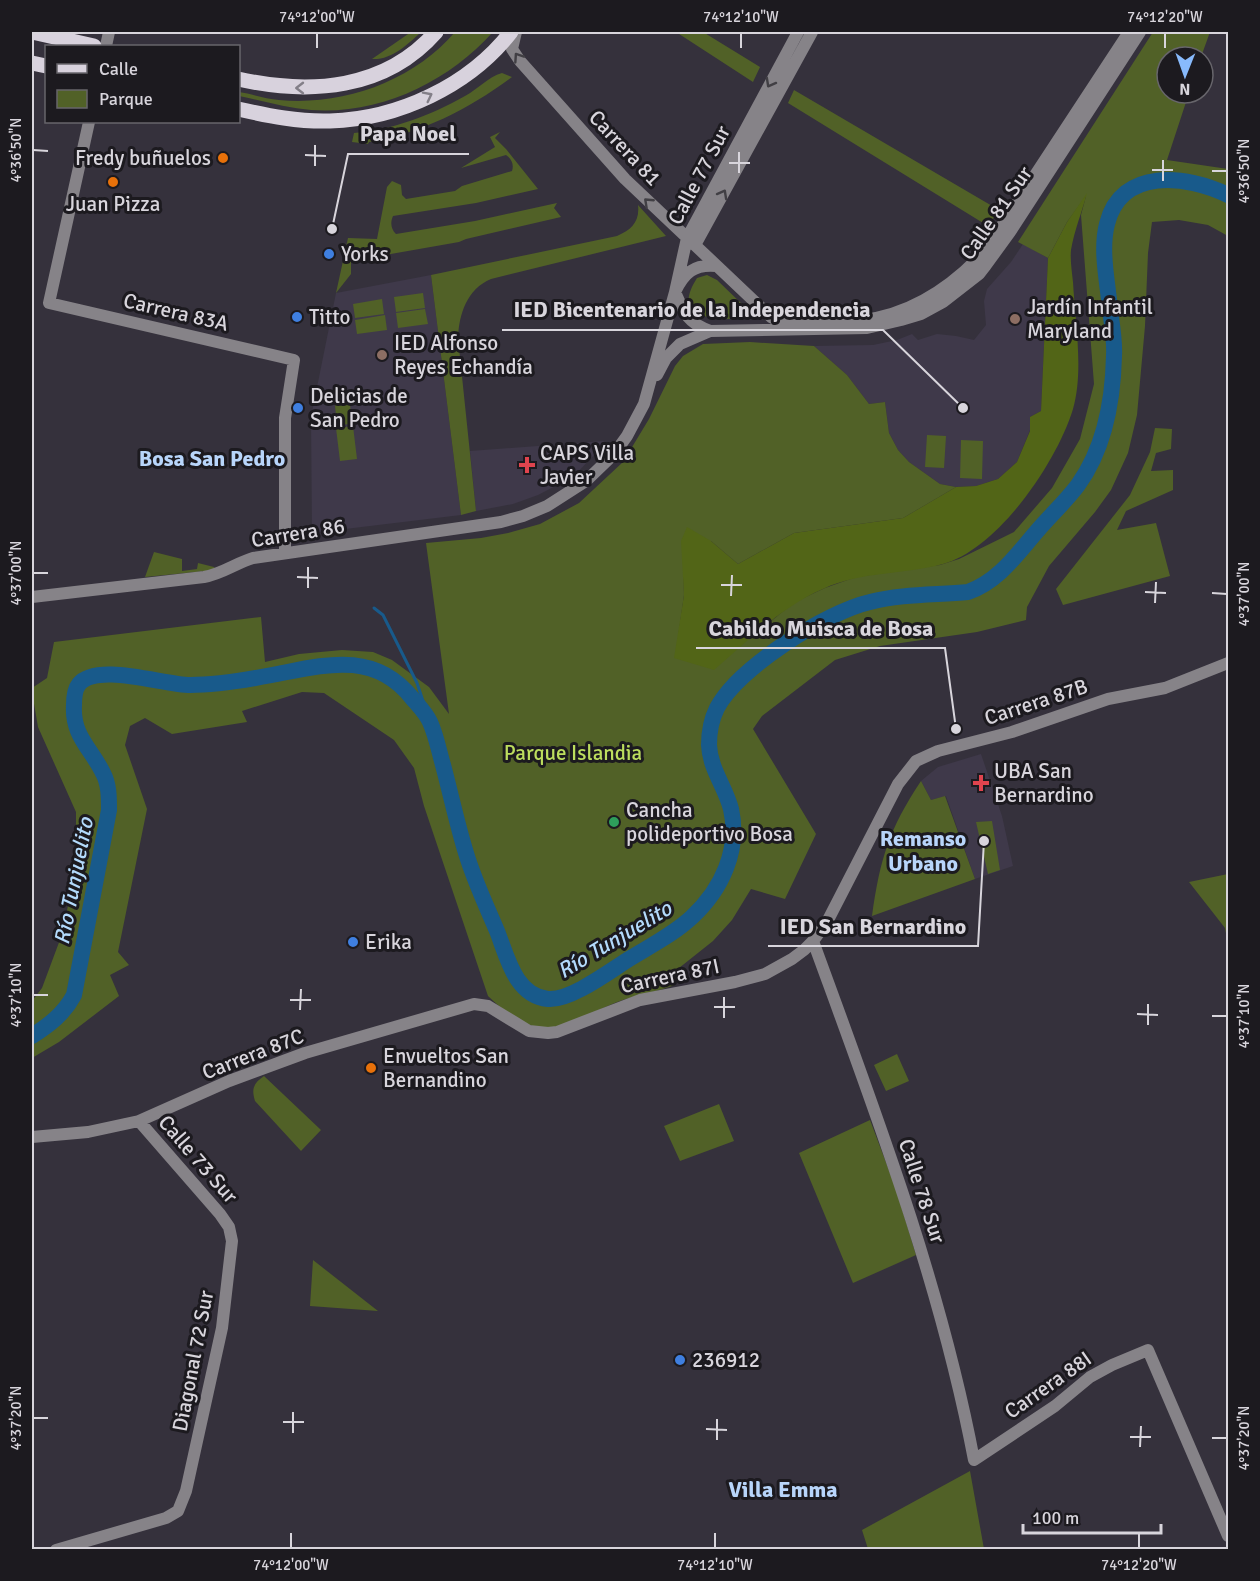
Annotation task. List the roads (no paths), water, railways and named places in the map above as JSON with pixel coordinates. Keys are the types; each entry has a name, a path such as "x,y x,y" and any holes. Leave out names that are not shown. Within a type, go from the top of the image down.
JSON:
{"main road":[{"path":"32,32 90,45"},
{"path":"240,79 272,86 305,88 358,81 405,59 436,32"},
{"path":"240,109 278,117 332,121 379,115 426,98 454,82 484,61 511,32"}],"street":[{"name":"Carrera 81","path":"516,32 512,49 520,61 625,179 771,317 786,321"},
{"name":"Calle 77 Sur","path":"501,522 547,506 586,481 614,454 627,436 644,404 653,366 691,242 798,32"},
{"name":"Calle 77 Sur","path":"691,242 812,32"},
{"name":"Calle 81 Sur","path":"786,321 860,320 894,314 922,302 970,268 991,242 1129,32"},
{"name":"Calle 81 Sur","path":"644,404 661,366 670,353 687,339 711,331 867,328 921,314 943,302 979,274 986,265 1010,232 1140,32"},
{"name":"Carrera 83A","path":"89,123 49,303 294,360 285,418 285,553"},
{"path":"711,331 693,323 687,317 675,292 684,275 689,271 700,266 716,266"},
{"name":"Carrera 86","path":"32,597 204,577 221,573 245,561 285,553 501,522"},
{"name":"Carrera 87B","path":"813,941 827,922 898,784 916,762 938,751 1012,732 1108,699 1176,684 1228,663"},
{"name":"Carrera 87I","path":"488,1005 529,1031 556,1032 640,1000 758,976 792,959 813,941"},
{"name":"Calle 78 Sur","path":"813,941 896,1168 931,1286 974,1460"},
{"name":"Carrera 87C","path":"32,1137 95,1131 139,1121 229,1081 305,1053 458,1008 474,1004 488,1005"},
{"name":"Calle 73 Sur","path":"139,1121 226,1223"},
{"name":"Diagonal 72 Sur","path":"56,1550 166,1518 178,1511 182,1505 222,1328 232,1247 226,1223"},
{"name":"Carrera 88I","path":"974,1460 1055,1406 1090,1377 1148,1350 1228,1536"}],"waterway":[{"name":"Río Tunjuelito","path":"32,1036 56,1018 74,995 109,810 105,777 79,734 74,716 75,697 79,684 88,678 100,675 132,676 200,685 329,665 347,665 365,667 397,683 422,709 430,722 476,883 514,973 520,983 537,996 548,999 557,998 578,990 678,929 703,906 712,894 731,854 733,839 731,809 712,762 709,745 714,716 728,692 763,660 830,617 882,599 968,592 989,581 1007,566 1078,485 1101,440 1112,390 1114,350 1104,245 1107,224 1115,206 1126,193 1141,185 1157,181 1175,180 1194,183 1228,195"},
{"path":"374,608 383,615 417,683 429,719"}],"place":[{"name":"Fredy buñuelos","path":"223,158"},
{"name":"Juan Pizza","path":"113,182"},
{"name":"Papa Noel","path":"332,229"},
{"name":"Yorks","path":"329,254"},
{"name":"Titto","path":"297,317"},
{"name":"Jardín Infantil Maryland","path":"1015,319"},
{"name":"IED Alfonso Reyes Echandía","path":"382,355"},
{"name":"Delicias de San Pedro","path":"298,408"},
{"name":"IED Bicentenario de la Independencia","path":"963,408"},
{"name":"CAPS Villa Javier","path":"527,465"},
{"name":"Cabildo Muisca de Bosa","path":"956,729"},
{"name":"UBA San Bernardino","path":"981,783"},
{"name":"Cancha polideportivo Bosa","path":"614,822"},
{"name":"IED San Bernardino","path":"984,841"},
{"name":"Erika","path":"353,942"},
{"name":"Envueltos San Bernandino","path":"371,1068"},
{"name":"236912","path":"680,1360"}],"district":[{"name":"Bosa San Pedro","path":"212,458"},
{"name":"Remanso Urbano","path":"923,850"},
{"name":"Villa Emma","path":"783,1489"}],"park label":[{"name":"Parque Islandia","path":"573,753"}]}
